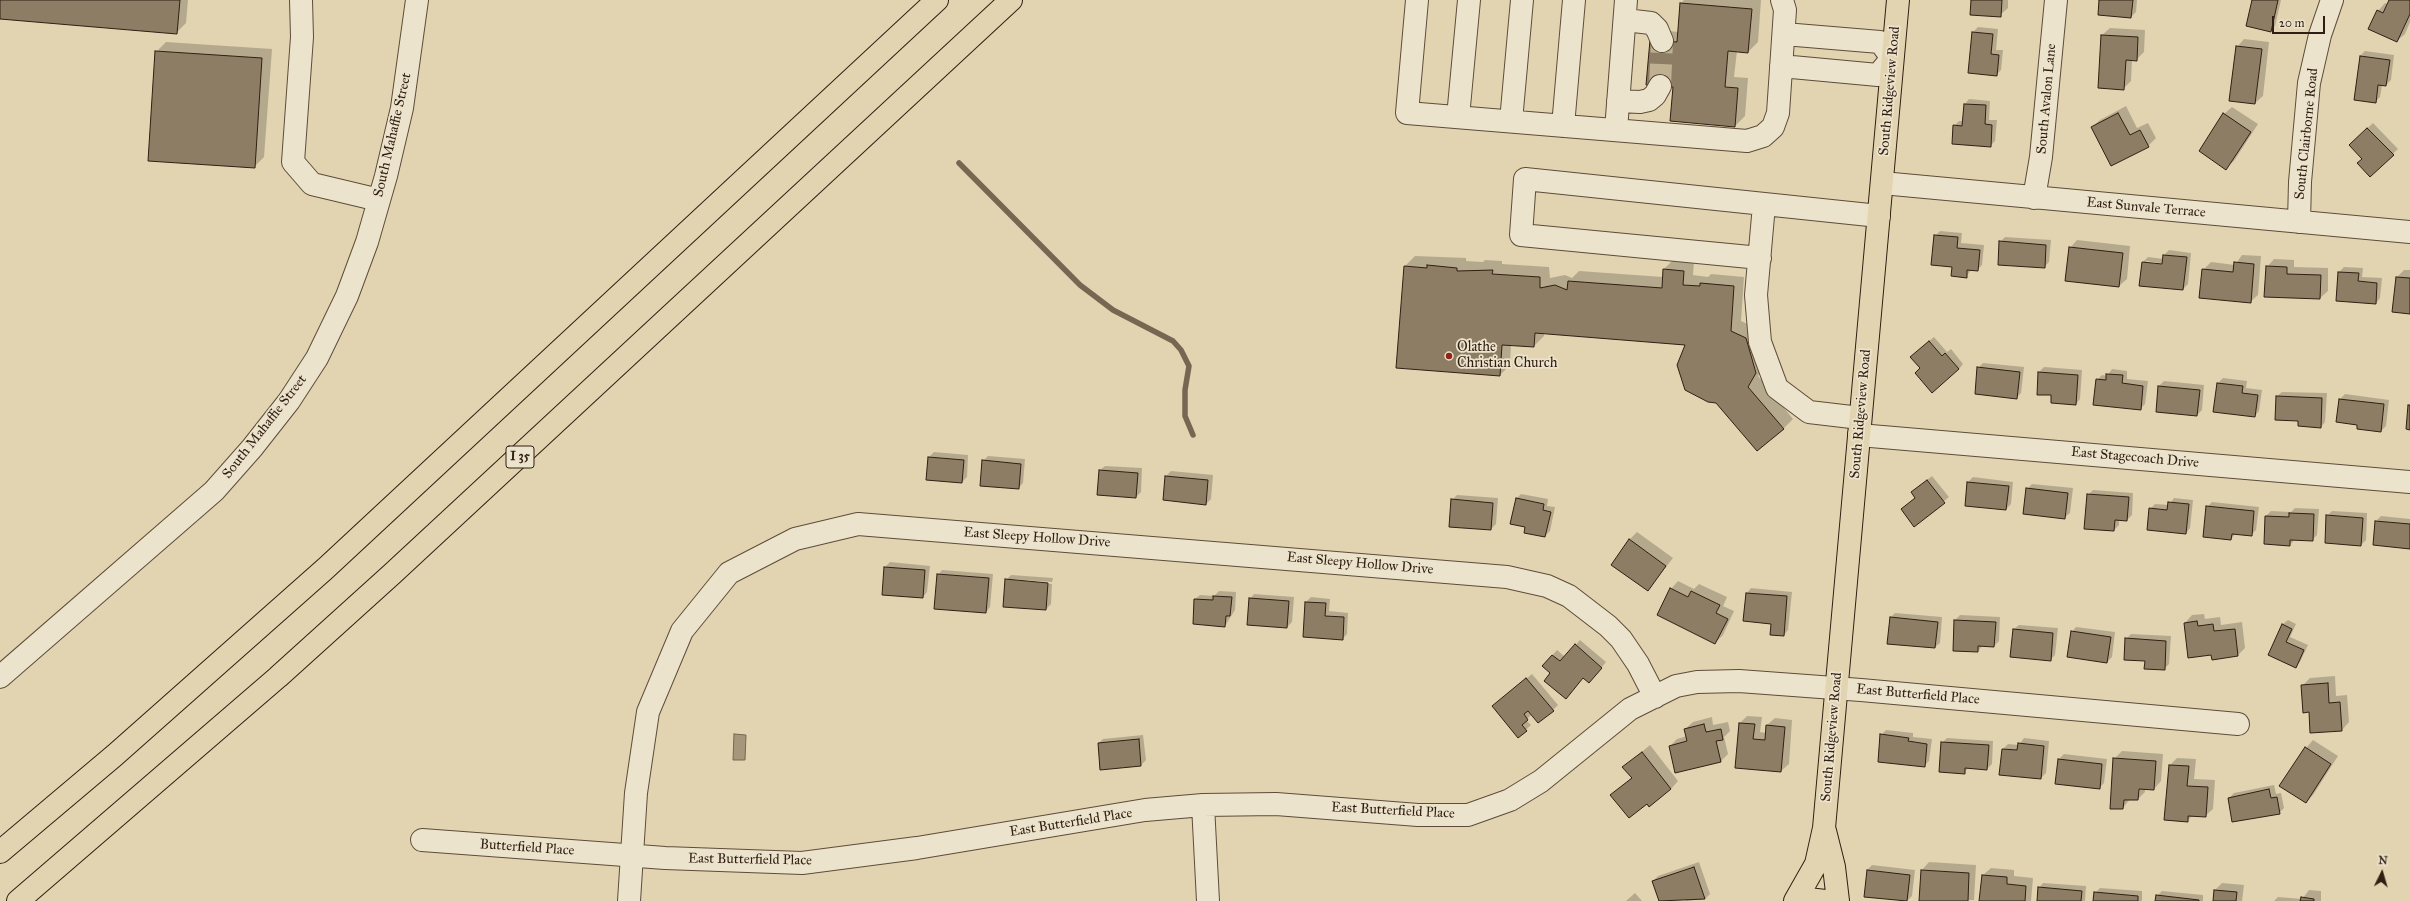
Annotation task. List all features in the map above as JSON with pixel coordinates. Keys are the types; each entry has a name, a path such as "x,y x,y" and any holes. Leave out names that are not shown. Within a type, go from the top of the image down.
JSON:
{"main road":[{"path":"0,852 115,755 326,568 937,0"},
{"name":"I 35","path":"18,901 272,682 392,574 1011,0"},
{"name":"South Ridgeview Road","path":"1824,828 1898,0"},
{"path":"1795,901 1816,864 1824,828"},
{"path":"1824,828 1834,867 1838,901"},
{"path":"1799,901 1808,899 1825,901"}],"street":[{"path":"301,0 302,37 293,162 312,184 379,200"},
{"name":"South Mahaffie Street","path":"0,677 214,491 252,448 289,401 317,358 347,296 379,200 402,108 417,0"},
{"path":"1417,0 1407,113 1747,141 1763,136 1772,127 1778,113 1786,10 1782,0"},
{"path":"1458,117 1469,0"},
{"path":"1511,122 1522,0"},
{"path":"1563,126 1574,0"},
{"name":"South Avalon Lane","path":"2034,198 2041,157 2056,0"},
{"name":"South Clairborne Road","path":"2299,222 2300,182 2309,83 2320,35 2332,0"},
{"path":"1616,130 1625,10 1651,23 1657,29 1662,41"},
{"path":"1781,66 1878,75 1892,58 1880,42 1784,34"},
{"path":"1618,101 1640,102 1649,100 1655,95 1660,86"},
{"path":"1760,258 1521,235 1525,179 1879,216"},
{"name":"East Sunvale Terrace","path":"1882,184 2410,232"},
{"name":"East Stagecoach Drive","path":"1764,204 1756,295 1760,342 1777,388 1809,412 1860,426 2410,482"},
{"name":"East Sleepy Hollow Drive","path":"629,901 636,793 648,712 682,631 729,573 795,539 858,524 1507,577 1547,586 1569,596 1608,626 1621,639 1638,664 1655,697"},
{"name":"East Butterfield Place","path":"632,856 802,863 917,848 1145,810 1203,805 1276,804 1418,815 1468,815 1510,800 1528,788 1630,709 1676,686 1697,682 1740,681 1837,688 2238,724"},
{"path":"1203,805 1208,901"},
{"name":"Butterfield Place","path":"422,840 632,856"}],"shaded area":[{"path":"734,734 746,735 745,760 733,760"}],"building":[{"path":"0,0 180,0 177,34 0,19"},
{"path":"1971,0 2002,0 2001,17 1970,15"},
{"path":"2099,0 2133,0 2131,18 2098,15"},
{"path":"2252,0 2278,0 2271,32 2246,26"},
{"path":"2389,0 2410,0 2410,14 2397,42 2368,29 2377,10 2383,13"},
{"path":"1680,3 1752,9 1748,53 1728,51 1725,87 1738,88 1735,127 1670,121 1673,87 1646,85 1650,40 1677,42"},
{"path":"1972,32 1993,34 1991,54 1999,55 1997,76 1968,73"},
{"path":"2101,35 2138,37 2137,61 2126,60 2124,90 2098,88"},
{"path":"2236,46 2262,49 2255,104 2229,101"},
{"path":"155,51 262,58 255,168 148,161"},
{"path":"2360,56 2390,60 2386,86 2378,85 2376,103 2354,100"},
{"path":"1964,104 1986,105 1985,124 1992,125 1991,147 1952,144 1953,125 1962,126"},
{"path":"2118,113 2130,135 2140,130 2149,147 2111,166 2091,127"},
{"path":"2223,113 2251,132 2226,170 2199,151"},
{"path":"2367,128 2394,155 2370,177 2357,163 2362,159 2349,145"},
{"path":"1934,235 1958,237 1957,248 1980,250 1978,271 1967,270 1967,278 1951,276 1952,267 1931,265"},
{"path":"1999,241 2046,245 2045,268 1998,265"},
{"path":"2069,247 2123,253 2119,287 2065,281"},
{"path":"2163,255 2187,257 2183,290 2139,286 2142,262 2162,264"},
{"path":"2234,262 2254,264 2251,303 2199,298 2202,269 2233,272"},
{"name":"Olathe Christian Church","path":"1427,265 1457,268 1457,271 1493,270 1492,274 1540,277 1540,288 1555,285 1567,290 1568,281 1662,288 1663,269 1684,271 1683,285 1700,286 1700,283 1734,286 1731,331 1746,338 1756,373 1748,387 1784,429 1757,451 1716,403 1708,402 1685,390 1677,365 1685,345 1535,333 1534,347 1502,345 1500,376 1396,368 1404,266 1427,268"},
{"path":"2266,266 2287,267 2287,274 2321,275 2320,299 2264,297"},
{"path":"2338,272 2359,273 2358,281 2377,283 2376,304 2336,301"},
{"path":"2396,277 2410,278 2410,314 2392,312"},
{"path":"1929,341 1942,356 1945,353 1959,369 1932,393 1915,373 1920,368 1910,357"},
{"path":"1977,367 2020,372 2017,399 1975,394"},
{"path":"2038,372 2078,375 2076,405 2051,403 2051,395 2037,395"},
{"path":"2106,374 2123,375 2122,383 2143,386 2141,410 2093,405 2096,379 2106,380"},
{"path":"2217,383 2243,386 2242,393 2258,395 2255,417 2213,412"},
{"path":"2158,386 2200,390 2197,416 2156,412"},
{"path":"2276,396 2322,398 2321,428 2298,426 2298,421 2275,420"},
{"path":"2339,399 2384,404 2381,432 2357,429 2357,425 2336,422"},
{"path":"2408,405 2410,405 2410,430 2406,429"},
{"path":"928,457 964,460 962,483 926,480"},
{"path":"982,460 1021,464 1019,489 980,486"},
{"path":"1099,470 1138,473 1136,498 1097,495"},
{"path":"1165,476 1208,480 1206,505 1163,500"},
{"path":"1927,480 1945,503 1914,527 1901,509 1915,498 1911,492"},
{"path":"1967,482 2009,486 2006,510 1965,506"},
{"path":"2026,488 2068,493 2065,519 2023,514"},
{"path":"2087,494 2129,497 2127,521 2115,520 2114,531 2084,529"},
{"path":"1516,498 1544,504 1543,510 1551,512 1545,537 1524,533 1525,527 1510,524"},
{"path":"1451,499 1493,503 1491,530 1449,527"},
{"path":"2168,502 2189,504 2186,534 2147,530 2149,508 2167,510"},
{"path":"2206,506 2254,511 2252,536 2232,534 2231,540 2203,537"},
{"path":"2289,513 2314,514 2313,541 2290,540 2290,546 2264,544 2265,516 2289,517"},
{"path":"2326,515 2363,518 2361,546 2325,543"},
{"path":"2375,521 2410,524 2410,549 2373,545"},
{"path":"1629,539 1666,566 1648,591 1611,565"},
{"path":"884,567 925,570 923,598 882,595"},
{"path":"937,574 989,578 986,613 934,609"},
{"path":"1005,579 1048,583 1046,610 1003,607"},
{"path":"1670,588 1688,597 1691,591 1720,605 1716,613 1728,619 1715,644 1657,615"},
{"path":"1746,593 1787,596 1784,636 1770,635 1771,624 1743,621"},
{"path":"1213,596 1232,597 1230,616 1226,616 1225,627 1193,624 1194,599 1213,600"},
{"path":"1249,598 1289,601 1287,628 1247,625"},
{"path":"1305,602 1326,603 1325,616 1344,617 1343,640 1303,637"},
{"path":"1890,617 1938,622 1935,648 1887,644"},
{"path":"1954,620 1996,622 1994,647 1978,646 1978,652 1953,651"},
{"path":"2197,621 2198,626 2213,624 2214,631 2235,629 2238,656 2212,660 2211,655 2188,658 2184,623"},
{"path":"2282,624 2292,629 2286,642 2304,650 2296,668 2268,655"},
{"path":"2013,629 2053,633 2051,661 2010,657"},
{"path":"2071,631 2111,637 2107,663 2067,657"},
{"path":"2125,638 2166,641 2165,670 2144,669 2145,661 2124,660"},
{"path":"1575,644 1602,668 1589,683 1583,678 1566,699 1544,681 1550,673 1542,666 1552,655 1560,661"},
{"path":"1526,678 1554,711 1538,723 1528,711 1524,714 1528,720 1522,725 1527,731 1518,738 1492,706"},
{"path":"2328,683 2329,703 2340,702 2342,731 2310,733 2309,712 2303,713 2301,685"},
{"path":"1739,723 1755,724 1753,739 1765,740 1766,725 1785,727 1781,772 1735,768"},
{"path":"1704,724 1706,732 1721,729 1723,740 1716,741 1721,762 1675,773 1669,746 1687,741 1684,729"},
{"path":"1880,734 1909,738 1908,741 1927,744 1925,767 1878,762"},
{"path":"1139,739 1141,766 1100,770 1098,743"},
{"path":"1941,742 1989,745 1987,770 1965,768 1965,774 1939,772"},
{"path":"2018,743 2044,746 2041,779 1999,775 2002,749 2017,750"},
{"path":"2305,747 2331,764 2306,803 2279,786"},
{"path":"1642,752 1671,789 1649,807 1647,804 1629,818 1610,795 1632,778 1622,767"},
{"path":"2113,758 2156,761 2154,790 2139,789 2138,800 2124,800 2123,809 2110,809"},
{"path":"2058,759 2102,764 2100,789 2055,784"},
{"path":"2169,765 2189,766 2187,786 2208,787 2206,817 2188,816 2188,822 2164,820"},
{"path":"2269,789 2271,798 2277,797 2280,814 2232,822 2228,798"},
{"path":"1694,867 1705,899 1659,901 1652,881"},
{"path":"1867,870 1910,875 1907,901 1864,897"},
{"path":"1921,870 1969,873 1968,901 1919,901"},
{"path":"1982,875 2007,877 2007,884 2026,886 2025,901 1979,901"},
{"path":"2038,887 2082,891 2081,901 2037,901"},
{"path":"2214,890 2237,892 2236,901 2213,901"},
{"path":"2094,892 2138,896 2138,901 2093,901"},
{"path":"2156,895 2199,900 2199,901 2155,901"},
{"path":"2301,897 2314,899 2314,901 2300,901"}],"waterway":[{"path":"959,163 1080,285 1113,310 1173,341 1181,350 1189,366 1185,390 1185,416 1193,435"}],"tunnel":[{"path":"1660,86 1662,41"}],"place":[{"name":"Olathe Christian Church","path":"1449,356"}]}
